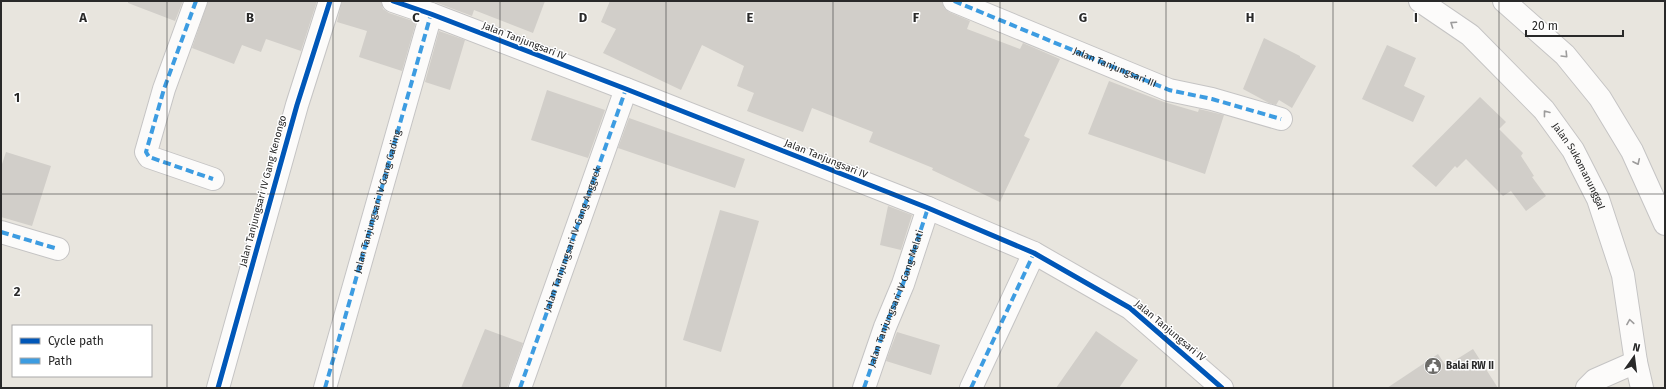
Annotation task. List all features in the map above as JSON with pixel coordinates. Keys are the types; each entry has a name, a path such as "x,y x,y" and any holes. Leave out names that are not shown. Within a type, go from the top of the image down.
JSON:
{"street":[{"path":"196,1 164,89 146,152 149,158 213,179"},
{"name":"Jalan Tanjungsari IV Gang Kenongo","path":"218,388 297,105 330,1"},
{"name":"Jalan Tanjungsari IV","path":"393,1 431,14 626,89 928,208 1034,253 1130,308 1222,388"},
{"name":"Jalan Tanjungsari III","path":"954,1 1169,90 1212,99 1281,119"},
{"name":"Jalan Sukomanunggal","path":"1420,1 1470,35 1544,110 1573,150 1598,199 1623,275 1636,362 1642,388"},
{"path":"1504,1 1565,54 1600,98 1632,151 1665,224"},
{"name":"Jalan Tanjungsari IV Gang Gading","path":"325,388 431,14"},
{"name":"Jalan Tanjungsari IV Gang Anggrek","path":"520,388 626,89"},
{"name":"Jalan Tanjungsari IV Gang Melati","path":"864,388 885,326 903,284 928,208"},
{"path":"1,232 58,249"},
{"path":"971,388 1034,253"},
{"path":"1587,388 1595,380 1636,362"}],"building":[{"path":"128,1 183,1 175,21 128,3"},
{"path":"208,1 317,1 301,51 266,39 261,52 242,45 234,64 192,48"},
{"path":"342,1 381,1 383,9 389,13 416,22 402,71 359,57 367,31 337,22"},
{"path":"432,1 545,1 533,33 474,10 472,16"},
{"path":"610,1 942,1 944,8 949,12 970,21 967,29 1020,49 1023,43 1060,59 1024,136 1030,139 1000,202 932,170 933,168 869,142 873,132 812,108 803,132 747,111 754,93 737,86 744,66 702,45 681,90 603,53 616,29 601,22"},
{"path":"439,31 465,40 450,90 425,82"},
{"path":"1264,38 1300,56 1316,66 1292,108 1279,100 1276,105 1269,103 1243,89"},
{"path":"1387,45 1416,58 1404,86 1425,96 1413,122 1362,99"},
{"path":"1109,81 1164,102 1198,112 1199,109 1224,115 1205,174 1088,134"},
{"path":"547,90 605,110 588,158 531,140"},
{"path":"1480,97 1506,122 1499,129 1523,153 1521,156 1534,176 1532,177 1546,196 1526,211 1511,191 1503,196 1466,159 1457,168 1455,166 1436,187 1412,166"},
{"path":"629,118 745,159 735,188 618,148"},
{"path":"6,152 51,166 32,226 1,217 1,167"},
{"path":"888,206 912,215 901,250 880,245"},
{"path":"720,210 759,221 721,352 683,340"},
{"path":"485,329 523,343 507,388 461,388"},
{"path":"1096,331 1138,360 1119,388 1056,388"},
{"path":"897,332 940,345 931,375 886,361"},
{"path":"1473,349 1498,388 1387,388 1438,354 1446,366"}],"marked path":[{"path":"196,1 164,89 146,152 149,157 213,179"},
{"path":"954,1 1169,90 1212,99 1281,119"},
{"path":"325,388 431,14"},
{"path":"520,388 626,89"},
{"path":"864,388 885,327 903,284 928,208"},
{"path":"1,232 58,249"},
{"path":"971,388 1034,253"}],"cycle path":[{"path":"218,388 297,105 330,1"},
{"path":"393,1 431,14 626,89 928,208 1034,253 1130,308 1222,388"}],"place":[{"name":"Balai RW II","path":"1433,366"}]}
